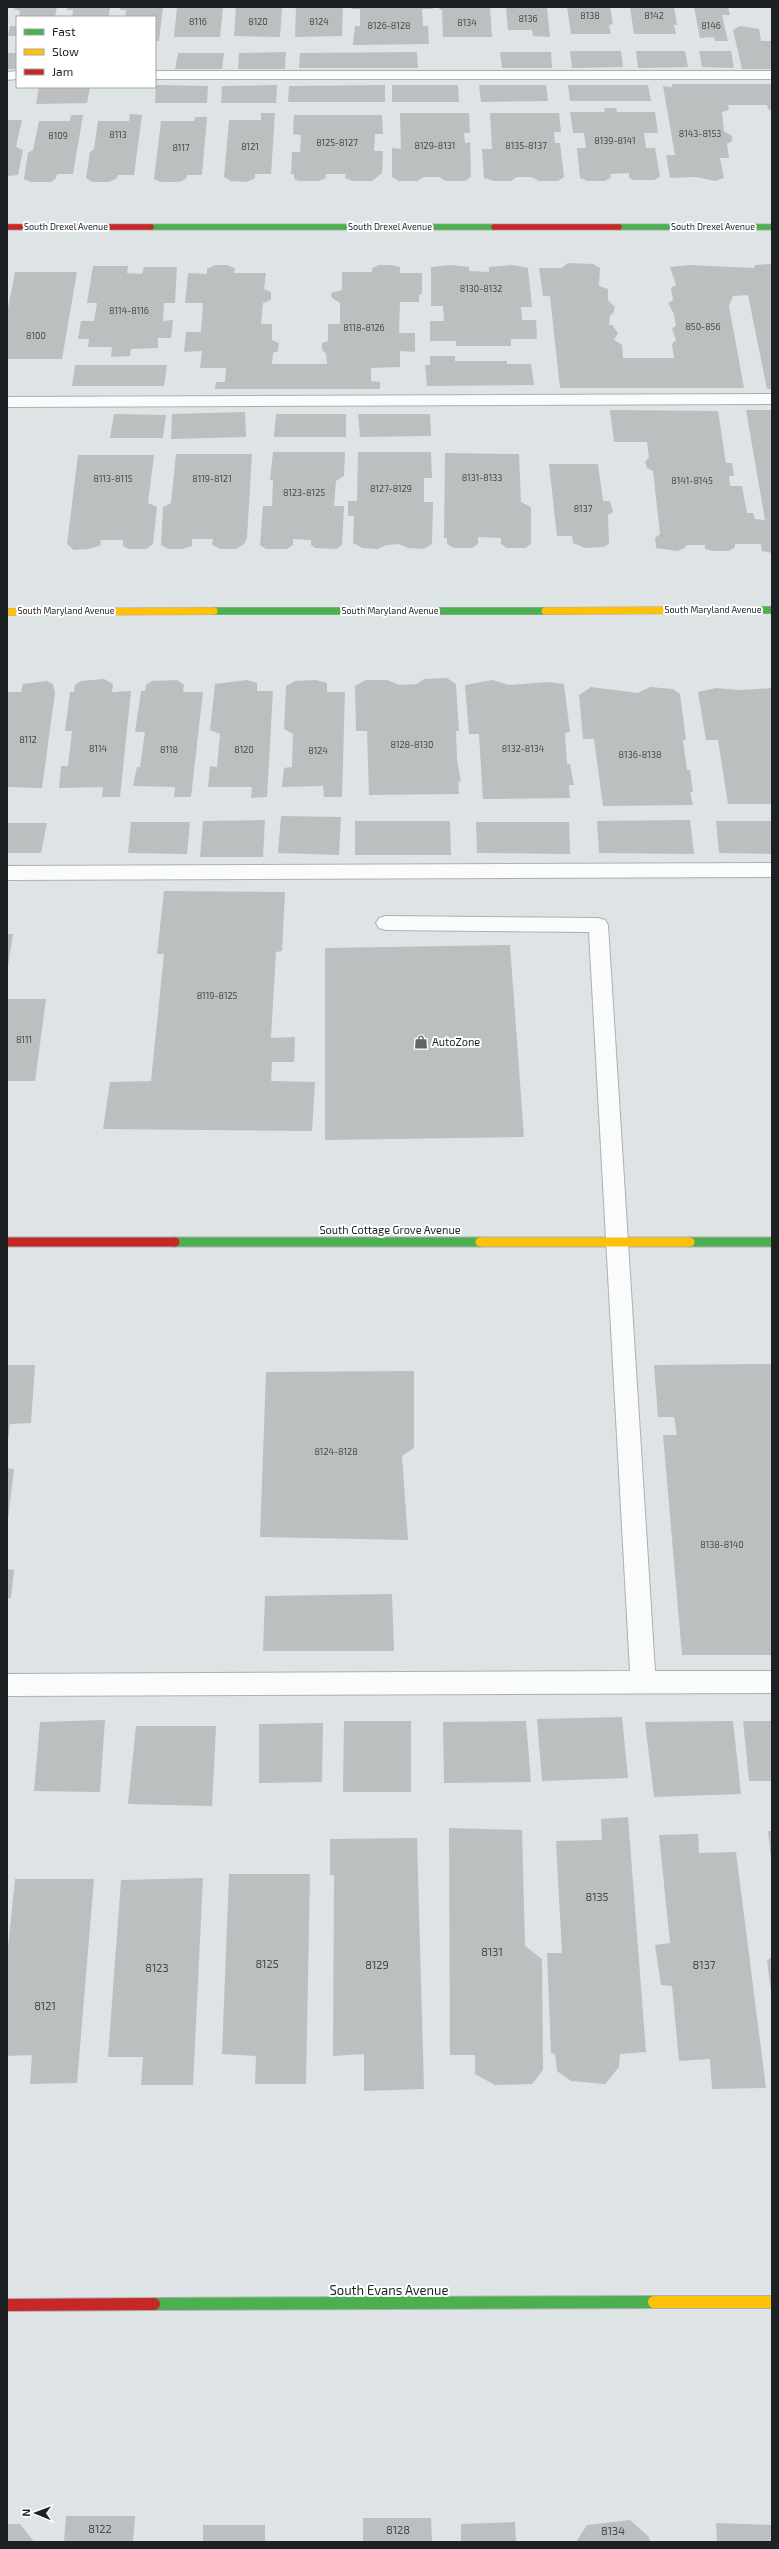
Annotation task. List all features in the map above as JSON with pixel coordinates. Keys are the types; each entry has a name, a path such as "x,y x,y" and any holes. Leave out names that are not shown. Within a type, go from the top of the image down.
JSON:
{"street":[{"name":"South Drexel Avenue","path":"7,227 772,227"},
{"name":"South Maryland Avenue","path":"7,612 772,610"},
{"name":"South Cottage Grove Avenue","path":"7,1242 772,1242"},
{"name":"South Evans Avenue","path":"7,2305 772,2302"}],"lane":[{"path":"156,75 772,75"},
{"path":"7,402 772,399"},
{"path":"7,873 772,870"},
{"path":"386,923 598,925 643,1682"},
{"path":"7,1685 772,1682"}],"building":[{"path":"14,7 57,7 55,16 19,16 20,11 14,9"},
{"path":"68,7 110,7 109,16 72,16 73,10 67,10"},
{"path":"121,7 163,7 159,41 156,41 156,16 125,16 126,10 120,10"},
{"path":"177,7 223,7 220,37 174,37"},
{"path":"236,7 282,7 280,37 234,36"},
{"path":"296,7 343,7 342,36 295,37"},
{"path":"352,7 433,7 433,9 422,9 423,26 428,26 429,44 353,45 355,26 360,26 360,9 352,9"},
{"path":"439,7 490,7 492,37 443,37 442,10 440,10"},
{"path":"506,7 547,7 550,37 533,36 532,30 508,30"},
{"path":"567,7 610,7 613,24 609,25 611,34 571,34"},
{"path":"630,7 674,7 677,25 674,25 676,34 634,34"},
{"path":"694,7 728,7 730,15 722,15 728,41 715,41 714,37 700,38"},
{"path":"10,26 16,26 16,36 8,36"},
{"path":"740,26 759,29 761,41 772,41 772,69 742,69 733,30"},
{"path":"570,51 621,51 623,67 572,68"},
{"path":"636,51 685,51 688,67 638,68"},
{"path":"699,51 731,51 734,68 702,67"},
{"path":"286,52 285,69 238,69 239,53"},
{"path":"417,52 418,68 299,68 300,53"},
{"path":"500,52 551,52 552,68 502,68"},
{"path":"7,53 16,53 16,69 7,69"},
{"path":"178,53 224,53 222,69 175,69"},
{"path":"672,84 772,84 772,111 768,109 767,105 728,105 729,110 722,112 724,131 732,136 732,141 727,144 729,158 720,158 724,178 715,181 696,177 670,178 666,155 675,155 663,86 672,87"},
{"path":"156,85 208,86 207,103 155,103"},
{"path":"277,85 276,103 221,103 222,86"},
{"path":"385,85 385,102 288,102 289,86"},
{"path":"392,85 458,85 459,102 392,102"},
{"path":"479,85 546,85 548,101 481,102"},
{"path":"568,85 648,85 651,101 570,101"},
{"path":"39,88 90,88 87,103 36,104"},
{"path":"604,108 616,108 617,112 655,112 658,133 644,133 646,148 655,148 660,177 654,180 634,180 629,178 629,173 610,174 611,178 604,181 588,181 580,178 577,148 586,148 584,133 573,133 570,112 605,112"},
{"path":"261,113 275,113 271,174 255,174 255,178 247,182 231,181 224,177 229,120 261,120"},
{"path":"400,113 469,113 470,133 464,133 465,143 470,142 471,177 465,181 446,181 439,177 424,177 417,181 399,181 392,177 392,148 401,149"},
{"path":"490,113 559,113 561,132 554,132 555,143 560,143 564,177 558,181 539,181 531,177 517,177 511,181 494,181 484,178 482,149 492,149"},
{"path":"130,114 142,115 134,175 118,175 117,178 109,182 92,182 86,178 90,152 94,149 98,121 129,121"},
{"path":"71,115 83,115 73,174 57,174 56,178 51,182 31,182 24,179 28,153 33,150 39,121 70,121"},
{"path":"294,115 382,115 383,134 375,134 374,151 383,151 382,173 372,181 352,181 345,178 346,174 326,174 326,178 319,181 299,181 294,179 294,174 291,174 292,152 300,152 301,135 293,134"},
{"path":"195,117 207,117 202,175 187,175 186,179 179,182 161,182 154,179 161,121 194,121"},
{"path":"7,120 22,120 16,147 23,150 18,175 7,176"},
{"path":"568,263 593,264 600,268 599,286 608,289 608,300 615,307 613,314 610,315 609,325 612,325 618,333 614,340 622,345 623,358 674,358 672,344 676,340 672,328 676,326 674,314 668,303 673,300 671,288 676,285 670,267 689,265 754,268 755,265 772,264 772,389 767,389 748,295 733,296 729,306 744,388 560,388 550,296 543,296 539,268 562,268"},
{"path":"215,265 227,265 235,268 234,273 266,273 264,289 271,292 271,300 263,303 261,324 272,324 272,340 279,343 278,351 273,353 272,364 327,364 326,354 322,350 322,343 328,341 328,324 340,324 340,303 332,298 331,293 342,290 342,272 372,272 372,268 379,265 391,265 400,267 400,273 422,273 422,294 419,295 419,302 400,302 399,333 415,333 415,352 400,351 400,367 371,368 371,381 380,382 380,389 215,389 216,382 225,382 226,368 200,368 202,351 184,352 186,332 201,332 203,303 185,303 188,273 207,274 207,269"},
{"path":"451,265 469,267 469,271 489,272 489,267 513,265 528,268 532,307 521,307 522,320 536,320 537,339 511,339 511,346 456,346 456,341 430,341 430,321 444,321 443,306 431,306 431,267"},
{"path":"93,266 128,266 127,273 142,274 144,267 177,267 175,303 164,303 163,321 173,320 171,338 158,338 158,348 131,349 130,356 111,357 112,347 88,347 89,339 78,339 81,321 94,321 97,303 87,303"},
{"path":"15,272 77,272 62,359 7,359 7,313"},
{"path":"430,356 455,356 455,361 507,361 507,364 531,364 534,385 427,386 425,365 430,365"},
{"path":"75,365 167,365 164,386 72,386"},
{"path":"610,410 718,411 726,463 732,463 734,476 729,476 730,486 742,486 747,513 753,513 755,519 765,520 746,410 772,410 772,553 762,551 761,544 735,544 735,547 729,551 713,551 705,549 705,545 686,545 686,547 678,551 656,548 655,538 660,534 653,471 647,468 645,462 649,457 647,442 614,442"},
{"path":"245,412 246,437 171,439 172,414"},
{"path":"114,414 166,415 163,438 110,438"},
{"path":"276,414 346,414 346,437 274,437"},
{"path":"358,414 430,414 431,436 360,437"},
{"path":"273,452 345,452 344,476 336,481 334,506 344,506 342,545 337,549 315,548 311,545 311,540 293,539 293,545 287,549 266,549 260,545 263,506 272,506 273,480 270,480"},
{"path":"358,452 431,452 432,478 424,478 424,502 433,502 432,544 424,549 408,548 399,544 387,545 377,549 363,548 353,543 354,516 348,516 348,501 357,501"},
{"path":"445,453 519,454 521,502 531,507 531,544 525,548 507,548 501,544 501,538 478,537 478,544 472,548 454,548 447,544 447,538 444,538"},
{"path":"176,454 252,454 247,538 244,544 236,549 221,549 212,545 213,539 192,539 192,546 183,549 168,549 161,545 163,507 171,503"},
{"path":"78,455 154,455 148,503 157,507 153,544 146,549 129,549 123,546 123,540 100,540 101,545 89,549 74,550 67,544"},
{"path":"549,464 598,464 603,501 610,501 613,512 608,515 609,544 603,547 585,548 573,543 572,536 557,536"},
{"path":"447,678 456,684 459,731 456,731 457,759 461,782 458,781 459,794 369,795 367,731 356,731 355,686 366,680 387,680 400,685 417,684 424,679"},
{"path":"104,679 113,684 112,692 131,691 120,797 102,797 103,787 59,788 61,766 68,766 72,731 65,731 70,692 74,692 75,685 81,681"},
{"path":"177,680 184,685 183,692 203,692 191,797 174,797 175,787 133,786 137,767 140,767 145,732 135,732 141,691 145,691 146,685 152,681"},
{"path":"247,680 257,683 257,691 273,691 267,797 251,798 252,787 208,787 210,766 217,767 220,734 210,730 215,684"},
{"path":"316,680 327,683 327,692 345,692 342,797 324,797 323,786 282,787 284,768 292,767 293,734 284,729 286,686 295,681"},
{"path":"492,680 509,685 548,682 564,684 570,732 565,733 567,764 570,764 574,785 569,785 570,798 483,799 479,734 469,734 465,685"},
{"path":"47,681 53,684 55,693 42,788 7,787 7,692 21,692 23,684"},
{"path":"591,687 638,693 650,687 673,689 680,694 686,740 683,740 687,770 690,770 693,792 690,792 693,805 603,806 594,739 583,739 579,695"},
{"path":"716,688 740,690 772,688 772,804 728,804 718,740 706,740 698,692"},
{"path":"281,816 341,817 339,855 278,853"},
{"path":"265,820 263,857 200,857 203,821"},
{"path":"690,820 694,854 599,853 597,821"},
{"path":"355,821 450,821 451,855 355,855"},
{"path":"716,821 772,821 772,854 719,853"},
{"path":"131,822 190,822 187,854 128,853"},
{"path":"476,822 569,822 570,854 477,853"},
{"path":"7,823 47,823 41,853 7,853"},
{"path":"164,891 285,892 282,951 276,952 271,1038 295,1037 294,1062 272,1062 271,1081 315,1082 312,1131 103,1129 110,1082 151,1081 164,954 157,954"},
{"path":"7,934 13,934 8,966 7,966"},
{"name":"AutoZone","path":"510,945 524,1137 325,1140 325,948"},
{"path":"7,999 46,999 35,1081 7,1081"},
{"path":"772,1364 772,1655 682,1655 663,1435 677,1435 674,1417 658,1417 654,1365"},
{"path":"7,1365 35,1365 31,1423 10,1424 8,1441"},
{"path":"414,1371 414,1448 402,1456 408,1540 260,1537 266,1372"},
{"path":"7,1468 14,1469 8,1519 7,1519"},
{"path":"7,1569 14,1570 11,1598 7,1598"},
{"path":"392,1594 394,1651 263,1651 265,1596"},
{"path":"622,1717 628,1778 542,1781 537,1719"},
{"path":"105,1720 100,1792 34,1791 40,1722"},
{"path":"344,1721 411,1721 411,1792 343,1792"},
{"path":"526,1721 531,1782 444,1783 443,1722"},
{"path":"733,1721 741,1794 654,1797 645,1722"},
{"path":"743,1721 772,1721 772,1781 749,1781"},
{"path":"323,1723 322,1782 259,1783 259,1724"},
{"path":"136,1726 216,1726 212,1806 128,1804"},
{"path":"628,1817 646,2052 620,2054 619,2067 605,2084 571,2081 557,2071 555,2054 551,2053 547,1953 562,1953 556,1841 602,1840 601,1819"},
{"path":"449,1828 522,1830 525,1946 542,1959 543,2070 532,2084 495,2085 475,2074 475,2055 450,2055"},
{"path":"768,1831 772,1831 772,1858 771,1858"},
{"path":"698,1834 699,1853 736,1852 766,2088 712,2089 710,2059 679,2061 672,1986 661,1985 655,1945 670,1943 659,1835"},
{"path":"417,1838 424,2089 364,2091 364,2054 333,2056 334,1875 330,1875 330,1839"},
{"path":"229,1874 310,1874 306,2084 255,2084 256,2056 222,2054"},
{"path":"203,1878 193,2085 141,2085 143,2057 108,2057 121,1880"},
{"path":"15,1879 94,1879 77,2083 30,2084 32,2055 7,2056 7,1957"},
{"path":"772,1956 772,1992 771,1992 767,1961"},
{"path":"66,2516 135,2516 133,2542 64,2542"},
{"path":"363,2518 431,2518 432,2542 363,2542"},
{"path":"630,2520 649,2537 650,2542 576,2542 587,2525"},
{"path":"515,2522 516,2542 461,2542 461,2524"},
{"path":"716,2523 772,2525 772,2542 717,2542"},
{"path":"7,2524 20,2524 34,2542 7,2542"},
{"path":"203,2525 265,2525 265,2542 203,2542"}],"traffic: fast":[{"path":"151,227 494,227"},
{"path":"619,227 772,227"},
{"path":"714,610 772,610"},
{"path":"214,611 545,611"},
{"path":"175,1242 480,1242"},
{"path":"690,1242 772,1242"},
{"path":"154,2304 654,2302"}],"traffic: slow":[{"path":"545,611 714,610"},
{"path":"7,612 214,611"},
{"path":"480,1242 690,1242"},
{"path":"654,2302 772,2302"}],"traffic: jam":[{"path":"7,227 151,227"},
{"path":"494,227 619,227"},
{"path":"7,1242 175,1242"},
{"path":"7,2305 154,2304"}],"place":[{"name":"AutoZone","path":"421,1042"}]}
